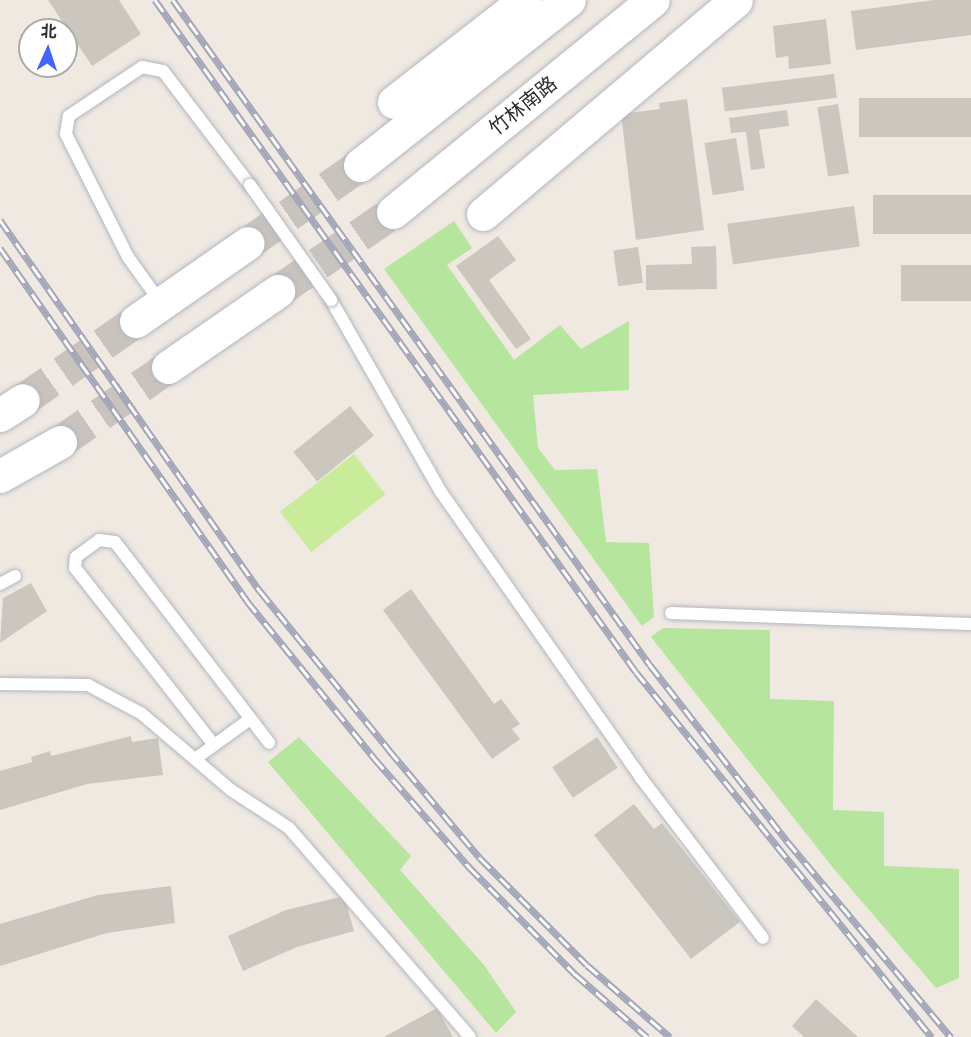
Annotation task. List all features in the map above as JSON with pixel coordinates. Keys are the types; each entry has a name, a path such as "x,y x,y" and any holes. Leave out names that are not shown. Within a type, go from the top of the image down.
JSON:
{"main road":[{"path":"394,102 525,0"},
{"path":"360,165 569,0"},
{"name":"竹林南路","path":"393,212 653,0"},
{"path":"483,214 736,0"},
{"path":"149,312 248,243"},
{"path":"168,367 278,291"},
{"path":"0,476 60,442"}],"lane":[{"path":"149,312 128,257 66,134 69,116 142,67 163,71 250,185 331,300 441,492 641,778 763,938"},
{"path":"214,745 75,568 76,557 99,540 114,542 269,743"},
{"path":"0,584 15,576"},
{"path":"671,614 971,624"},
{"path":"0,684 88,686 142,714 195,759 289,828 470,1037"},
{"path":"195,759 250,718"}],"green space":[{"path":"454,221 472,248 447,265 514,360 560,325 581,349 629,321 629,390 533,395 538,448 555,470 597,469 606,542 649,543 654,617 642,626 384,269"},
{"path":"354,454 385,494 311,552 280,512"},
{"path":"663,628 770,630 770,699 834,701 833,810 884,812 884,866 959,869 959,978 936,988 834,869 651,637"},
{"path":"299,737 411,856 400,870 484,965 516,1012 496,1033 268,762"}],"building":[{"path":"48,0 119,0 141,34 92,66 78,45 78,18 60,18"},
{"path":"934,0 971,0 971,35 856,50 851,11"},
{"path":"826,19 831,64 789,69 788,56 776,58 773,26"},
{"path":"834,74 837,98 725,112 722,88"},
{"path":"859,98 971,98 971,137 859,137"},
{"path":"687,99 704,230 636,240 621,114 660,109 659,103"},
{"path":"838,104 849,173 828,176 817,107"},
{"path":"787,110 789,126 759,130 765,168 751,170 746,132 731,133 729,118"},
{"path":"736,138 744,190 713,195 704,143"},
{"path":"873,195 971,195 971,234 873,234"},
{"path":"854,206 860,247 733,264 727,224"},
{"path":"498,236 516,260 489,280 531,339 516,349 456,266"},
{"path":"716,246 717,289 646,290 646,265 692,264 691,247"},
{"path":"638,247 643,283 618,286 613,250"},
{"path":"901,265 971,265 971,301 901,301"},
{"path":"350,406 374,436 317,481 293,452"},
{"path":"31,583 47,611 0,643 3,598"},
{"path":"411,589 494,704 501,699 520,724 512,729 520,739 492,759 383,610"},
{"path":"131,736 132,742 158,738 163,775 87,784 0,810 0,771 32,762 31,757 50,751 51,756"},
{"path":"597,737 618,768 573,798 552,767"},
{"path":"634,804 654,829 662,823 740,922 691,959 594,835"},
{"path":"171,886 175,923 107,933 0,966 0,924 98,895"},
{"path":"344,896 354,931 297,947 243,971 228,936 286,910"},
{"path":"816,999 858,1037 804,1037 792,1026"},
{"path":"437,1008 453,1037 384,1037"}],"tunnel":[{"path":"248,243 360,165"},
{"path":"278,291 393,212"},
{"path":"23,400 136,321"},
{"path":"60,442 168,367"}],"railway":[{"path":"155,0 636,672 932,1037"},
{"path":"173,0 650,665 787,841 951,1037"},
{"path":"0,220 260,591 389,750 480,858 587,965 670,1037"},
{"path":"0,248 247,601 374,758 469,867 575,974 647,1037"}]}
